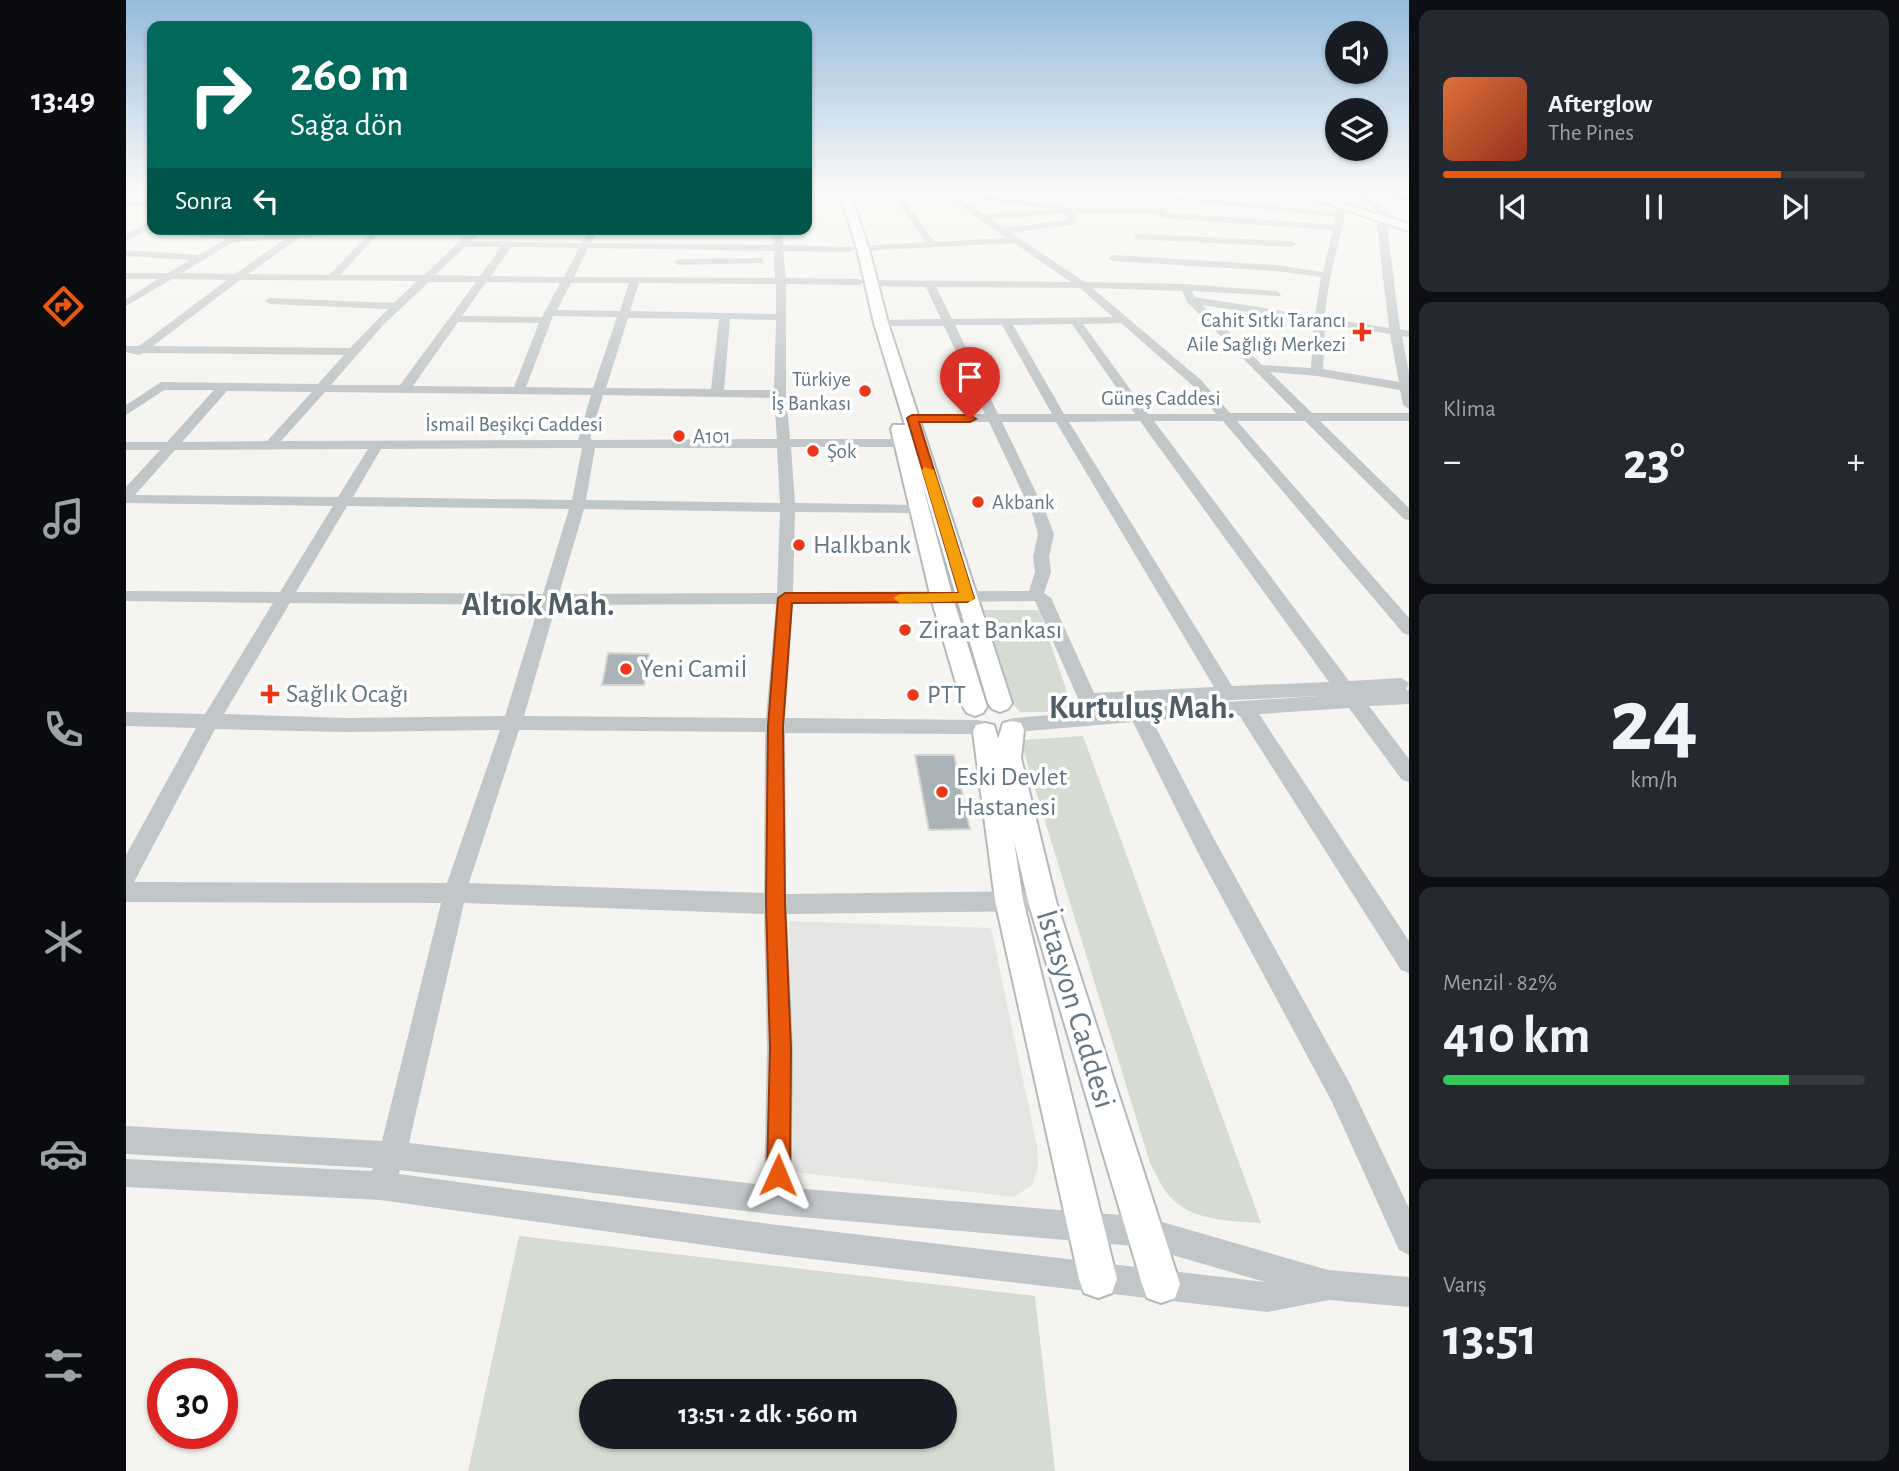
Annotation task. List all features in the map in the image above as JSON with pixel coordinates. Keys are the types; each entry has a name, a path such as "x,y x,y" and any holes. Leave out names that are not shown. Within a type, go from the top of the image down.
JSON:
{"main road":[{"name":"İstasyon Caddesi","path":"859,262 942,598 1008,758 1042,901 1161,1284"},
{"name":"İstasyon Caddesi","path":"865,283 912,418 967,598 994,721 1009,900 1098,1279"}],"street":[{"path":"126,303 195,262"},
{"path":"126,361 259,262"},
{"path":"332,277 347,262"},
{"path":"271,445 380,322 443,262"},
{"path":"404,389 483,279 492,262"},
{"path":"519,390 548,316 577,262"},
{"path":"678,281 679,262 683,262"},
{"path":"778,1201 780,1048 775,904 775,726 785,598 788,506 780,394 782,317 779,262"},
{"path":"1052,262 1086,281 1197,383 1409,629"},
{"path":"1126,262 1276,268 1325,275"},
{"path":"1317,372 1325,275 1329,262"},
{"path":"1386,262 1395,331 1409,405"},
{"path":"126,276 865,283 1086,281 1276,294"},
{"path":"380,1186 391,1155 455,893 512,723 578,505 589,445 583,438 635,281"},
{"path":"929,283 1039,513 1046,534 1041,557 1042,572 1035,596"},
{"path":"1185,287 1191,300 1409,516"},
{"path":"126,288 148,290"},
{"path":"1191,300 1409,334"},
{"path":"271,302 398,306"},
{"path":"455,319 622,315 782,317"},
{"path":"717,393 724,316"},
{"path":"881,323 1126,320"},
{"path":"1075,321 1409,774"},
{"path":"1006,322 1058,418 1165,588 1227,694"},
{"path":"126,349 354,352"},
{"path":"1258,368 1317,372 1405,387"},
{"path":"126,411 160,386 780,394"},
{"path":"126,497 168,446 223,388"},
{"name":"Güneş Caddesi","path":"912,418 1307,415 1409,417"},
{"name":"İsmail Beşikçi Caddesi","path":"126,446 903,443"},
{"path":"126,876 210,721 377,445"},
{"path":"1390,496 1409,496"},
{"path":"126,497 342,503 919,509"},
{"path":"126,596 548,600 1035,596 1043,598 1096,718"},
{"path":"126,719 346,724 775,726 994,721 1096,718 1245,708 1409,684"},
{"path":"1087,700 1227,694 1409,697"},
{"path":"1245,708 1409,962"},
{"path":"1139,714 1205,844 1341,1093 1409,1240"},
{"path":"126,892 455,893 775,904 1042,901"},
{"path":"126,1140 391,1155 778,1201 1145,1232 1329,1285 1409,1292"},
{"path":"126,1173 380,1186 777,1240 1267,1297 1329,1285"}],"shaded area":[{"path":"977,610 1039,610 1074,712 1020,712 1006,696"},
{"path":"1083,736 1261,1223 1210,1218 1186,1209 1167,1193 1150,1163 1020,740"},
{"path":"789,921 991,928 1037,1146 1038,1168 1032,1185 1014,1197 794,1172"},
{"path":"519,1236 1035,1296 1055,1471 468,1471"}],"building":[{"name":"Yeni Camiİ","path":"608,653 649,654 644,685 602,685"},
{"name":"Eski Devlet Hastanesi","path":"915,755 954,755 970,829 929,830"}],"slow traffic":[{"path":"900,598 967,598 928,470"}],"place":[{"name":"Cahit Sıtkı Tarancı Aile Sağlığı Merkezi","path":"1362,332"},
{"name":"Türkiye İş Bankası","path":"865,391"},
{"name":"A101","path":"679,436"},
{"name":"Şok","path":"813,451"},
{"name":"Akbank","path":"978,502"},
{"name":"Halkbank","path":"799,545"},
{"name":"Ziraat Bankası","path":"905,630"},
{"name":"Yeni Camiİ","path":"626,669"},
{"name":"Sağlık Ocağı","path":"270,694"},
{"name":"PTT","path":"913,695"},
{"name":"Eski Devlet Hastanesi","path":"942,792"}],"district":[{"name":"Altıok Mah.","path":"538,605"},
{"name":"Kurtuluş Mah.","path":"1142,708"}],"route":[{"path":"778,1175 780,1048 775,904 775,726 785,598 967,598 912,418 970,419"}]}
